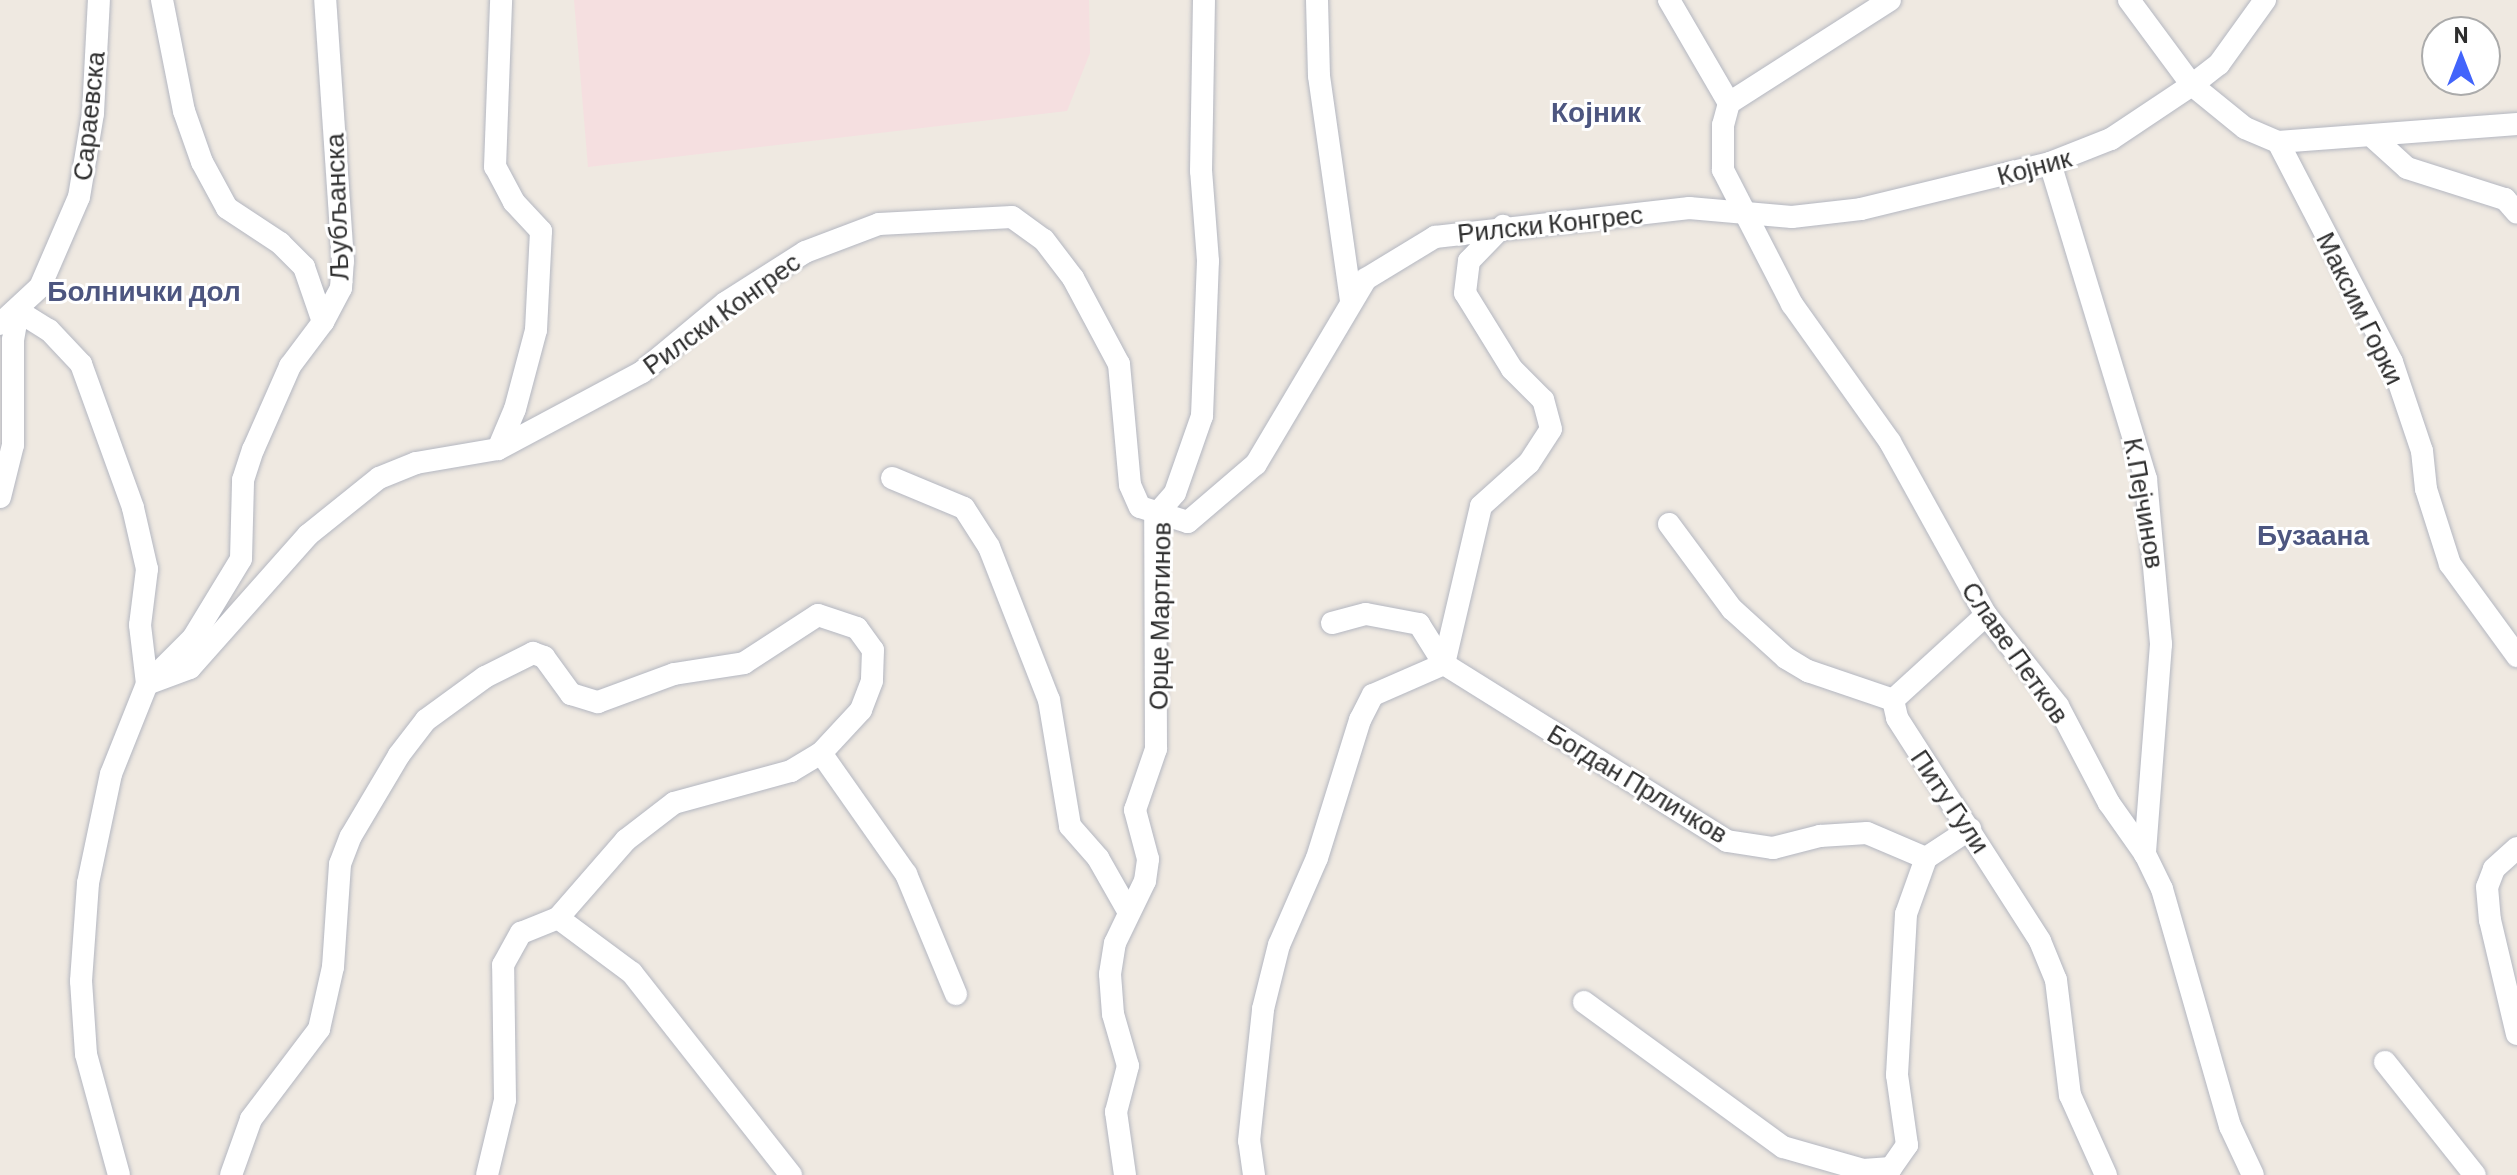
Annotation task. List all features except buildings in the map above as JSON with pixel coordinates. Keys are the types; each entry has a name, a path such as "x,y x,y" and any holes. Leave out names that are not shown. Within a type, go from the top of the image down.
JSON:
{"street":[{"name":"Сараевска","path":"9,318 46,277 79,197 93,113 99,0"},
{"name":"Љубљанска","path":"162,0 184,111 202,162 227,208 280,243 304,267 323,322"},
{"name":"Љубљанска","path":"323,322 341,288 343,261 325,0"},
{"path":"498,449 515,409 536,330 541,231 514,202 495,167 501,0"},
{"name":"Орце Мартинов","path":"1125,1175 1116,1112 1128,1066 1113,1014 1110,974 1127,909 1145,881 1148,859 1135,810 1156,749 1155,516 1175,493 1202,416 1208,261 1201,171 1204,0"},
{"path":"1317,0 1319,76 1351,300"},
{"path":"1669,0 1729,103 1877,3"},
{"path":"2129,0 2192,85 2245,128 2278,142 2375,139 2517,124"},
{"name":"Којник","path":"1747,213 1792,217 1861,209 2050,163 2111,139 2219,64 2265,0"},
{"name":"Славе Петков","path":"1729,103 1721,155 1723,170 1792,304 1890,442 1986,615 2058,706 2109,803 2145,854 2162,889 2230,1126 2253,1175"},
{"path":"2375,139 2407,168 2505,199 2517,213"},
{"name":"Максим Горки","path":"2278,142 2392,362 2422,451 2426,489 2450,564 2517,656"},
{"name":"К.Пејчинов","path":"2050,163 2146,479 2161,644 2145,854"},
{"name":"Рилски Конгрес","path":"147,684 190,668 308,535 379,478 416,463 498,449 642,372 725,303 805,252 879,224 1012,217 1044,240 1104,329 1119,364 1130,485 1140,507 1155,516 1188,522 1256,464 1351,300 1382,266 1435,237 1503,226 1689,208 1747,213"},
{"path":"1254,1175 1249,1141 1263,1009 1279,945 1317,858 1360,720 1373,695 1444,664 1481,506 1529,463 1551,429 1543,400 1512,369 1465,293 1469,261 1503,226"},
{"path":"0,497 13,445 13,340 9,318 49,330 81,364 133,508 147,569 140,625 147,684"},
{"path":"119,1175 86,1054 81,981 88,883 111,774 147,684 193,638 241,559 243,480 253,450 290,366 323,322"},
{"path":"892,478 964,508 983,536 1049,700 1070,826 1098,858 1127,909"},
{"path":"1669,524 1732,609 1786,658 1808,671 1893,700 1986,615"},
{"name":"Богдан Прличков","path":"1332,623 1366,614 1419,624 1444,664 1727,841 1773,848 1820,836 1867,833 1926,858"},
{"path":"231,1175 251,1119 319,1029 333,967 340,864 351,836 399,755 426,720 485,677 533,653 544,657 571,694 598,702 694,670 744,663 818,615 857,628 873,650 872,681 861,710 821,753 791,771 674,803 626,840 558,918 521,933 503,965 505,1100 487,1175"},
{"name":"Питу Гули","path":"1893,700 1897,718 2018,900 2056,980 2070,1095 2106,1175"},
{"path":"821,753 906,874 956,994"},
{"path":"1584,1002 1783,1147 1863,1170 1891,1168 1907,1145 1897,1075 1906,914 1926,858 1970,829"},
{"path":"2517,848 2492,873 2487,887 2490,920 2517,1034"},
{"path":"558,918 632,973 791,1175"},
{"path":"2385,1062 2475,1175"}],"shaded area":[{"path":"574,0 1089,0 1090,53 1067,111 588,167"}],"district":[{"name":"Којник","path":"1596,111"},
{"name":"Болнички дол","path":"144,290"},
{"name":"Бузаана","path":"2313,534"}]}
